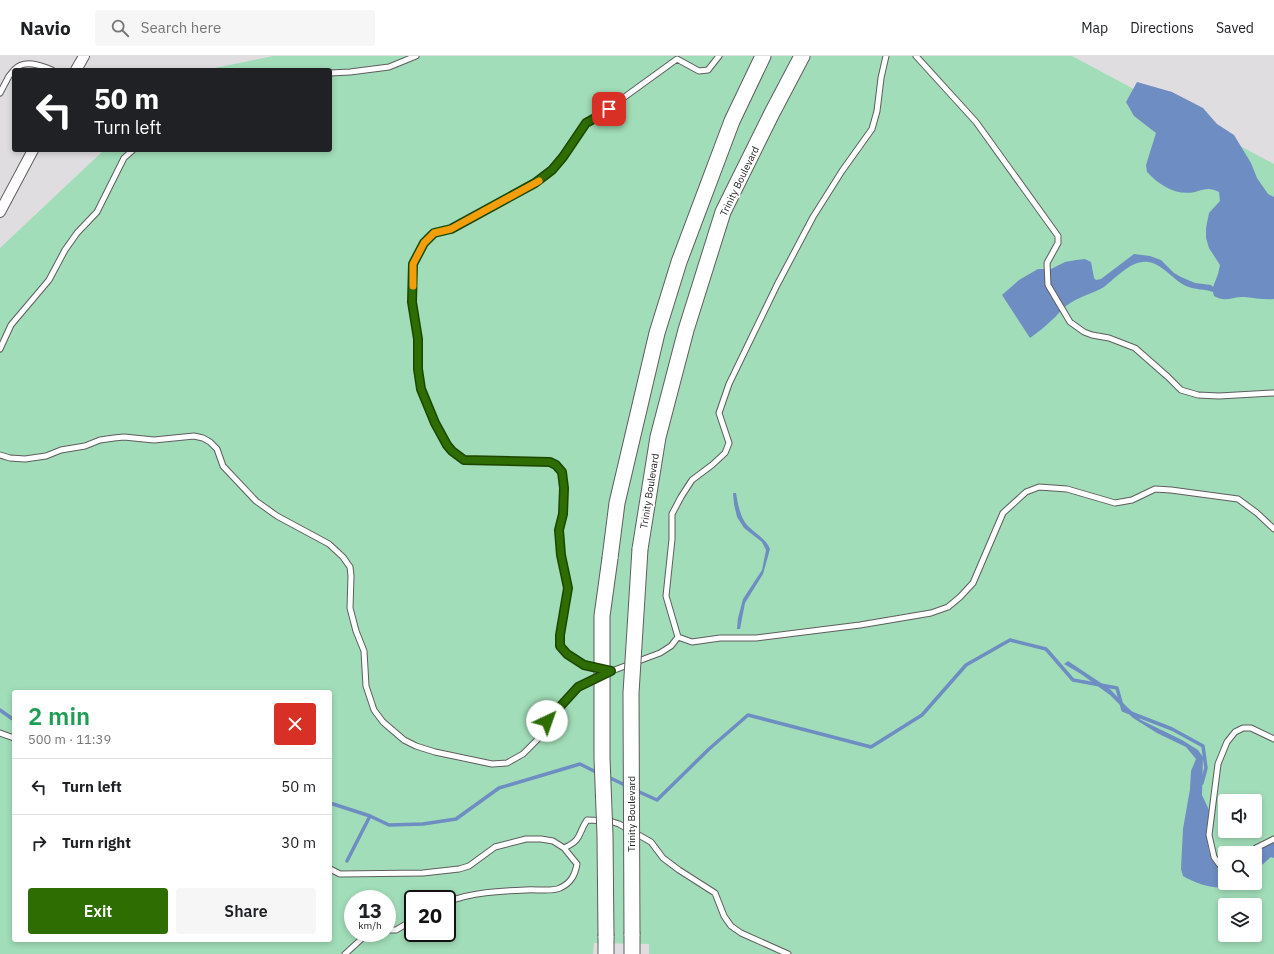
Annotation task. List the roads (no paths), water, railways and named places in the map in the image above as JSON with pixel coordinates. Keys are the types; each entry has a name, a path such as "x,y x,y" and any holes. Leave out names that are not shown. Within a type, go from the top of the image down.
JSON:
{"main road":[{"path":"606,954 606,835 602,758 602,616 617,502 657,333 679,262 732,121 763,56"},
{"name":"Trinity Boulevard","path":"632,954 631,692 640,549 658,437 686,330 723,212 772,112 802,56"}],"street":[{"path":"77,68 84,56"},
{"path":"0,212 32,152"}],"lane":[{"path":"332,73 389,67 416,56"},
{"path":"611,671 584,665 567,654 560,646 560,635 568,588 561,555 559,530 563,514 564,488 562,472 556,465 550,462 464,460 447,445 435,423 421,389 419,376 418,348 412,302 413,264 424,243 434,233 451,229 535,183 552,170 563,157 586,123 597,117 677,59 699,71 708,70 719,56"},
{"path":"678,637 666,596 672,539 672,514 692,480 725,453 729,443 719,413 729,384 777,285 813,217 842,171 872,129 877,111 881,78 886,56"},
{"path":"916,56 976,122 1058,236 1058,243 1048,263 1048,285 1070,322 1084,332 1109,338 1135,348 1168,376 1181,390 1198,395 1219,396 1274,393"},
{"path":"17,68 23,64 39,65 47,68"},
{"path":"0,92 12,72"},
{"path":"0,349 11,325 49,280 65,250 77,233 97,212 124,158 131,152"},
{"path":"0,455 10,458 25,459 46,456 61,450 85,446 100,440 124,437 154,440 194,436 203,438 210,442 217,449 223,466 256,501 277,516 330,544 343,557 350,567 350,608 356,631 364,651 366,686 374,710 383,722 404,740 434,752 492,764 507,763 523,754 537,740 547,721 578,687 611,671 660,652 671,646 678,637"},
{"path":"678,637 692,642 720,638 756,638 860,625 931,613 948,607 973,583 1003,513 1026,492 1039,487 1066,489 1115,503 1132,500 1155,489 1238,499 1253,509 1274,529"},
{"path":"1218,863 1214,857 1209,835 1218,764 1227,742 1235,732 1243,728 1251,728 1274,739"},
{"path":"0,733 12,737"},
{"path":"564,848 574,843 588,820 610,821 619,824 651,842 663,858 715,893 724,916 731,926 741,933 788,954"},
{"path":"332,870 340,874 423,873 459,869 469,866 495,847 526,839 553,841 564,848 577,864 576,873 569,883 559,889 472,894 456,899"},
{"path":"1260,846 1274,839"},
{"path":"345,954 358,942"}],"water":[{"path":"1137,82 1172,92 1203,108 1217,124 1234,135 1251,163 1257,178 1268,194 1274,197 1274,299 1245,297 1226,299 1218,298 1214,296 1213,292 1186,286 1153,263 1142,262 1124,270 1104,287 1070,303 1048,324 1030,338 1002,295 1019,280 1038,269 1051,269 1065,262 1085,259 1091,262 1094,278 1096,280 1101,279 1134,254 1150,256 1161,260 1174,273 1181,277 1195,283 1211,285 1213,287 1220,265 1209,248 1206,238 1206,228 1209,213 1220,201 1219,192 1210,189 1188,193 1175,191 1162,185 1147,172 1146,165 1156,133 1134,116 1126,102"},
{"path":"733,493 736,493 740,511 745,523 763,539 770,549 763,574 745,603 740,629 737,629 738,618 743,599 762,570 766,550 762,542 744,528 737,517"},
{"path":"1068,661 1110,689 1141,720 1182,740 1198,750 1203,757 1202,795 1209,810 1206,833 1209,852 1212,860 1218,867 1218,887 1211,887 1197,883 1183,876 1181,869 1183,829 1190,789 1191,771 1196,759 1186,747 1157,733 1133,718 1110,695 1081,674 1064,664"},
{"path":"1274,842 1274,858 1271,857 1262,865 1262,848"}],"waterway":[{"path":"635,790 657,800 709,749 748,715 871,747 922,715 966,665 1010,640 1046,649 1073,680 1117,688 1123,710 1172,729 1203,746 1206,768 1202,783"},
{"path":"0,710 12,719"},
{"path":"332,804 370,816 389,825 423,824 456,819 499,788 580,764 598,773"},
{"path":"606,776 627,786"},
{"path":"347,861 370,816"}]}
